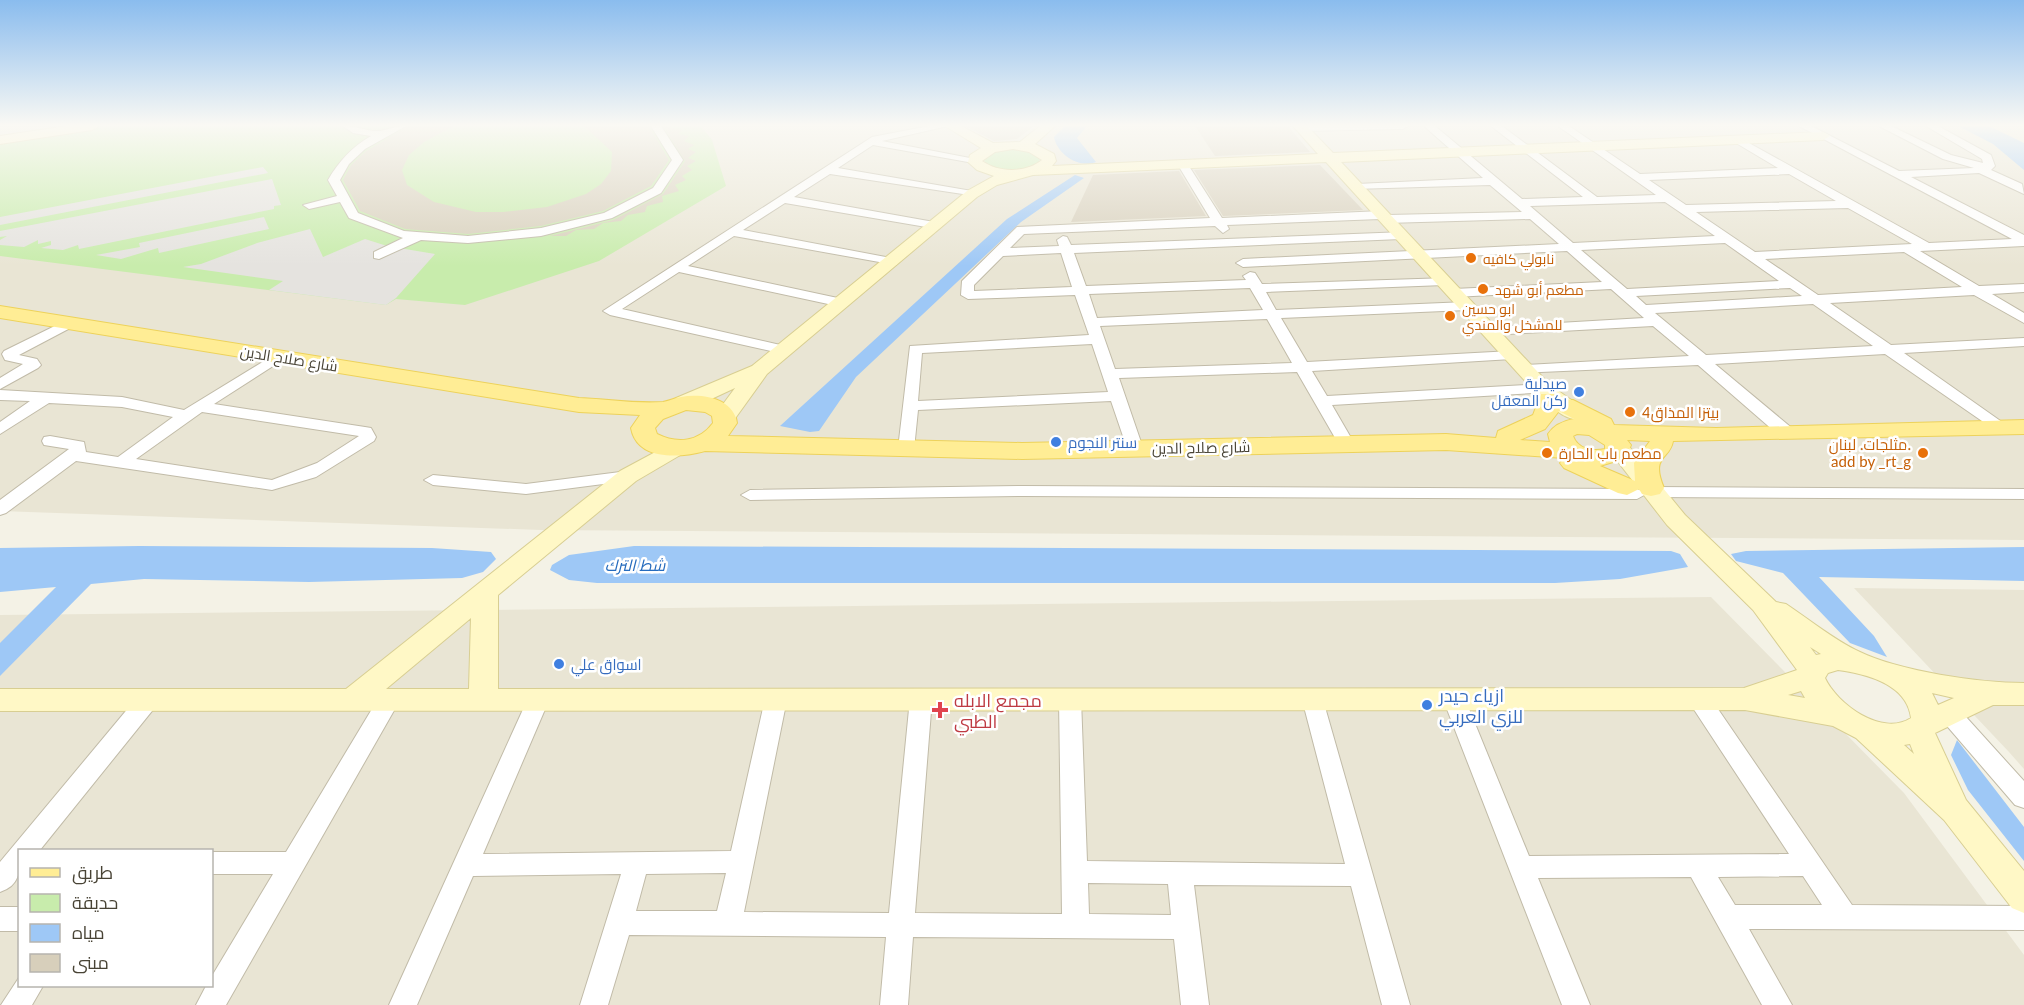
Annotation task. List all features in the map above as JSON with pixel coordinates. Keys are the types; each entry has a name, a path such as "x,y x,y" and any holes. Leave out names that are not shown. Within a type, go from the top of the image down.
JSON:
{"main road":[{"name":"شارع صلاح الدين","path":"0,312 579,405 711,405 726,416 778,439 813,448"},
{"name":"شارع صلاح الدين","path":"579,405 661,447 674,449 704,443 813,448 1022,451 1509,441 1562,422"},
{"path":"644,437 643,428 646,421 674,406"},
{"path":"1509,441 1544,419 1549,411 1562,422 1591,457 1607,458 1611,435"},
{"path":"704,443 723,430 726,416"},
{"path":"1562,422 1595,421 1611,435 1716,435 2013,427"},
{"path":"1562,422 1611,435 1662,443 1716,435"},
{"path":"1509,441 1642,490 1646,464 1653,450 1662,443"}],"street":[{"path":"337,173 334,190 338,199 351,213 363,221 377,227 418,236 465,239 520,236 588,223 640,203 665,185 673,173"},
{"path":"784,350 610,311 824,173"},
{"path":"850,173 977,190"},
{"path":"977,190 984,176 982,173"},
{"path":"726,416 760,370 977,190 1025,173"},
{"path":"1188,173 1257,286 1346,443"},
{"path":"1344,173 1526,370 1562,422 1676,520 1762,603 1851,661 1891,674 1989,694 2024,694"},
{"path":"1485,173 1787,433"},
{"path":"1558,173 1594,200"},
{"path":"1631,173 1889,350 2013,427"},
{"path":"1637,177 1744,173"},
{"path":"1796,173 1927,247"},
{"path":"1897,174 1916,173"},
{"path":"1993,173 2024,191"},
{"path":"1897,174 2024,241"},
{"path":"1357,187 1494,181"},
{"path":"1519,203 1668,198"},
{"path":"309,205 338,199"},
{"path":"783,199 934,226"},
{"path":"1685,209 1850,204"},
{"path":"1533,215 1218,221 1021,230 968,284 968,296 1257,286 1619,289 1793,284"},
{"path":"1059,228 1135,448"},
{"path":"733,232 891,262"},
{"path":"1000,252 1401,235"},
{"path":"379,255 418,236"},
{"path":"1243,263 1728,239"},
{"path":"1753,256 2024,241"},
{"path":"1906,248 2024,319"},
{"path":"677,267 842,303"},
{"path":"1643,309 2024,288"},
{"path":"1092,322 1467,306"},
{"path":"1490,331 1657,321"},
{"path":"0,384 33,365 32,362 10,357 9,354 69,323"},
{"path":"906,449 915,349 1098,339"},
{"path":"1526,370 2024,342"},
{"path":"1110,374 1303,367 1512,355"},
{"path":"123,461 194,411 279,356"},
{"path":"674,406 760,370"},
{"path":"0,395 139,404 365,432 368,437 342,458 291,480 272,485 73,455"},
{"path":"910,405 1117,396"},
{"path":"0,429 44,399"},
{"path":"1322,401 1562,422"},
{"path":"1611,435 1642,490"},
{"path":"628,476 644,437"},
{"path":"0,509 78,451 78,446 50,441"},
{"path":"352,700 628,476 674,449"},
{"path":"433,480 525,489 628,476"},
{"path":"750,495 1024,491 1642,490 2024,494"},
{"path":"483,700 485,590"},
{"path":"1762,603 1811,674 1819,697 1854,723 1955,810 2024,897"},
{"path":"1745,699 1811,674 1827,661 1851,661"},
{"path":"1891,674 1921,699 1932,722 1955,810"},
{"path":"2,702 1745,699 1854,723 1896,735 1932,722 1989,694"},
{"path":"728,923 776,699"},
{"path":"894,1005 921,699"},
{"path":"1070,699 1076,926"},
{"path":"1313,699 1396,1005"},
{"path":"1454,699 1576,1005"},
{"path":"1700,699 1845,917"},
{"path":"27,849 148,700"},
{"path":"210,1005 388,700"},
{"path":"403,1005 538,700"},
{"path":"1932,722 2024,798"},
{"path":"465,865 741,862"},
{"path":"213,863 293,863"},
{"path":"594,1005 637,863"},
{"path":"1521,867 1810,865"},
{"path":"1698,866 1778,1005"},
{"path":"1075,872 1361,875"},
{"path":"1180,873 1195,1005"},
{"path":"1728,917 2024,918"},
{"path":"0,919 18,919"},
{"path":"619,923 1186,927"},
{"path":"15,1005 28,987"}],"shaded area":[{"path":"0,173 2024,173 2024,540 541,530 0,511"},
{"path":"232,173 268,173 0,225 0,217"},
{"path":"272,179 281,205 274,206 274,209 79,249 78,245 63,250 41,248 51,245 51,241 38,244 38,240 24,247 0,245 0,240 7,236 0,237 0,231"},
{"path":"264,217 269,229 159,253 158,248 121,259 96,255 140,247 139,243"},
{"path":"310,229 323,257 365,239 387,246 435,254 396,298 386,305 269,290 283,281 183,267 201,264 257,243"},
{"path":"1854,588 2024,590 2024,769 2009,752"},
{"path":"1711,597 1904,793 2024,955 2024,1005 0,1005 0,615"}],"green space":[{"path":"0,173 722,173 726,186 599,261 465,305 396,299 386,305 0,256"}],"water":[{"path":"1075,175 1084,178 1021,222 856,377 819,431 810,432 780,426 1007,219"},
{"path":"139,546 432,548 491,552 496,559 483,572 462,578 309,582 144,579 91,584 0,676 0,643 56,587 0,592 0,548"},
{"name":"شط الترك","path":"634,546 1671,551 1680,554 1688,567 1620,579 1555,583 597,583 569,580 550,570 552,565 569,555"},
{"path":"2024,547 2024,581 1819,577 1874,636 1887,657 1850,643 1783,573 1736,561 1731,554 1746,551"},
{"path":"1957,740 2024,827 2024,861 1968,790 1951,755"}],"building":[{"path":"347,173 403,173 407,185 434,202 476,212 503,212 547,207 586,194 601,184 610,173 660,173 651,186 603,211 541,226 468,234 405,229 360,211 343,180"},
{"path":"677,173 687,173 682,176 686,180 675,185 679,191 662,196 663,202 647,206 645,212 628,215 621,221 603,223 594,229 576,230 566,236 550,236 613,220 663,194"},
{"path":"1180,173 1206,216 1071,222 1093,175"},
{"path":"1196,173 1328,173 1363,210 1223,216"}],"place":[{"name":"نابولي كافيه","path":"1471,258"},
{"name":"مطعم أبو شهد","path":"1483,289"},
{"name":"ابو حسين للمشخل والمندي","path":"1450,316"},
{"name":"صيدلية ركن المعقل","path":"1579,392"},
{"name":"بيتزا المذاق4","path":"1630,412"},
{"name":"سنتر النجوم","path":"1056,442"},
{"name":"مطعم باب الحارة","path":"1547,453"},
{"name":"مثلجات. لبنان. add by _rt_g","path":"1923,453"},
{"name":"اسواق علي","path":"559,664"},
{"name":"ازياء حيدر للزي العربي","path":"1427,705"},
{"name":"مجمع الابله الطبي","path":"940,710"}]}
